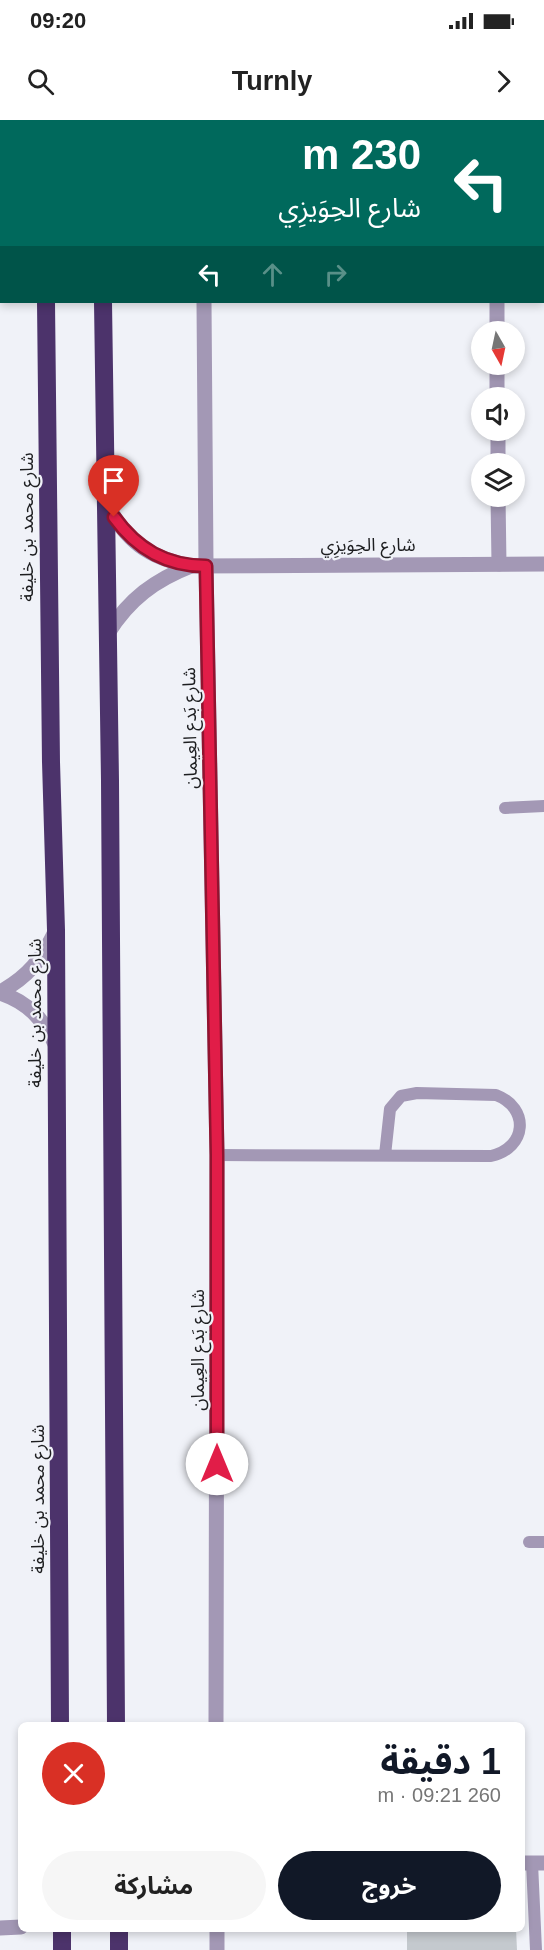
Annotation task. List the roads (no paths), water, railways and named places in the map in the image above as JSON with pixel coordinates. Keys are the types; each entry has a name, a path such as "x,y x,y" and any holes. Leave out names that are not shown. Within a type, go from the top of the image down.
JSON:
{"highway":[{"name":"شارع محمد بن خليفة","path":"46,303 51,762 56,930 60,1722"},
{"path":"103,303 117,1722"},
{"path":"62,1932 62,1950"}],"street":[{"name":"شارع بَدع العِيمان","path":"204,303 199,566 217,1155 216,1722"},
{"path":"497,303 497,321"},
{"name":"شارع الحِوَيزِي","path":"106,500 119,525 139,546 155,556 199,566 544,564"},
{"path":"498,507 499,564"},
{"name":"شارع الحِوَيزِي","path":"108,633 134,598 161,579 199,566"},
{"path":"0,993 27,975 39,962 56,930"},
{"path":"0,993 14,998 34,1012 49,1031 56,1046"},
{"path":"0,1928 18,1927"},
{"path":"217,1932 217,1950"}],"lane":[{"path":"505,808 544,806"},
{"path":"217,1155 491,1156 500,1154 514,1143 519,1134 518,1115 513,1106 496,1095 409,1093 395,1100 390,1108 385,1155"},
{"path":"529,1542 544,1542"},
{"path":"533,1863 536,1950"}]}
